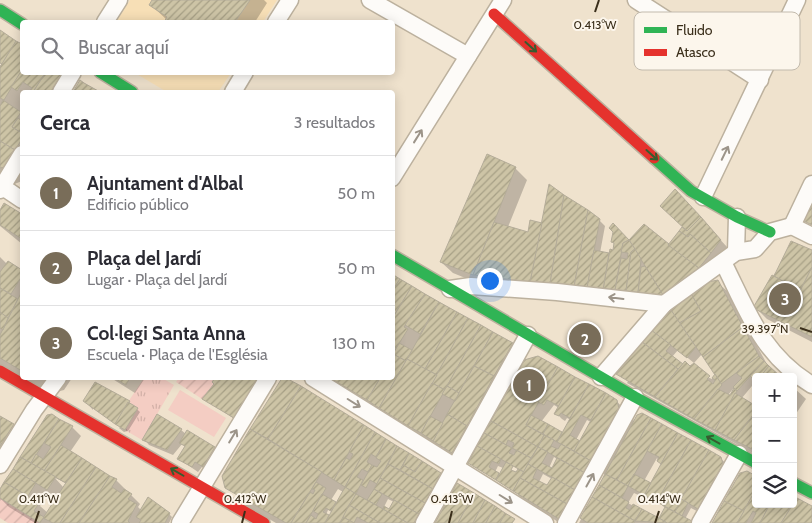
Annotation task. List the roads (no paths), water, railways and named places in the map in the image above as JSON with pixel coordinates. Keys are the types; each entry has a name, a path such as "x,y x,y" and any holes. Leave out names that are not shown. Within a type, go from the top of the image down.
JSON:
{"street":[{"path":"106,20 119,0"},
{"path":"277,20 290,0"},
{"path":"370,0 468,56"},
{"path":"395,173 503,0"},
{"path":"636,0 660,7"},
{"path":"791,12 797,0"},
{"path":"0,10 20,23"},
{"path":"494,14 691,191 737,218 770,232"},
{"path":"746,70 760,80"},
{"path":"703,197 765,70"},
{"path":"62,90 71,75"},
{"path":"105,75 129,90"},
{"path":"234,90 243,75"},
{"path":"20,157 1,187 20,199"},
{"path":"792,226 812,184"},
{"path":"736,252 737,218"},
{"path":"600,377 664,304 736,252 754,249 770,232 792,226 812,236"},
{"path":"395,257 600,377 752,461"},
{"path":"723,262 768,348 782,363 812,385"},
{"path":"450,289 471,286 557,292 664,304"},
{"path":"424,523 528,335"},
{"path":"0,372 45,396 264,523"},
{"path":"0,465 34,410 57,380"},
{"path":"180,523 267,380"},
{"path":"315,380 546,523"},
{"path":"566,523 635,397"},
{"path":"700,523 739,454"},
{"path":"797,485 812,493"}],"place":[{"name":"Col·legi Santa Anna","path":"785,299"},
{"name":"Plaça del Jardí","path":"585,339"},
{"name":"Ajuntament d'Albal","path":"529,385"}]}
